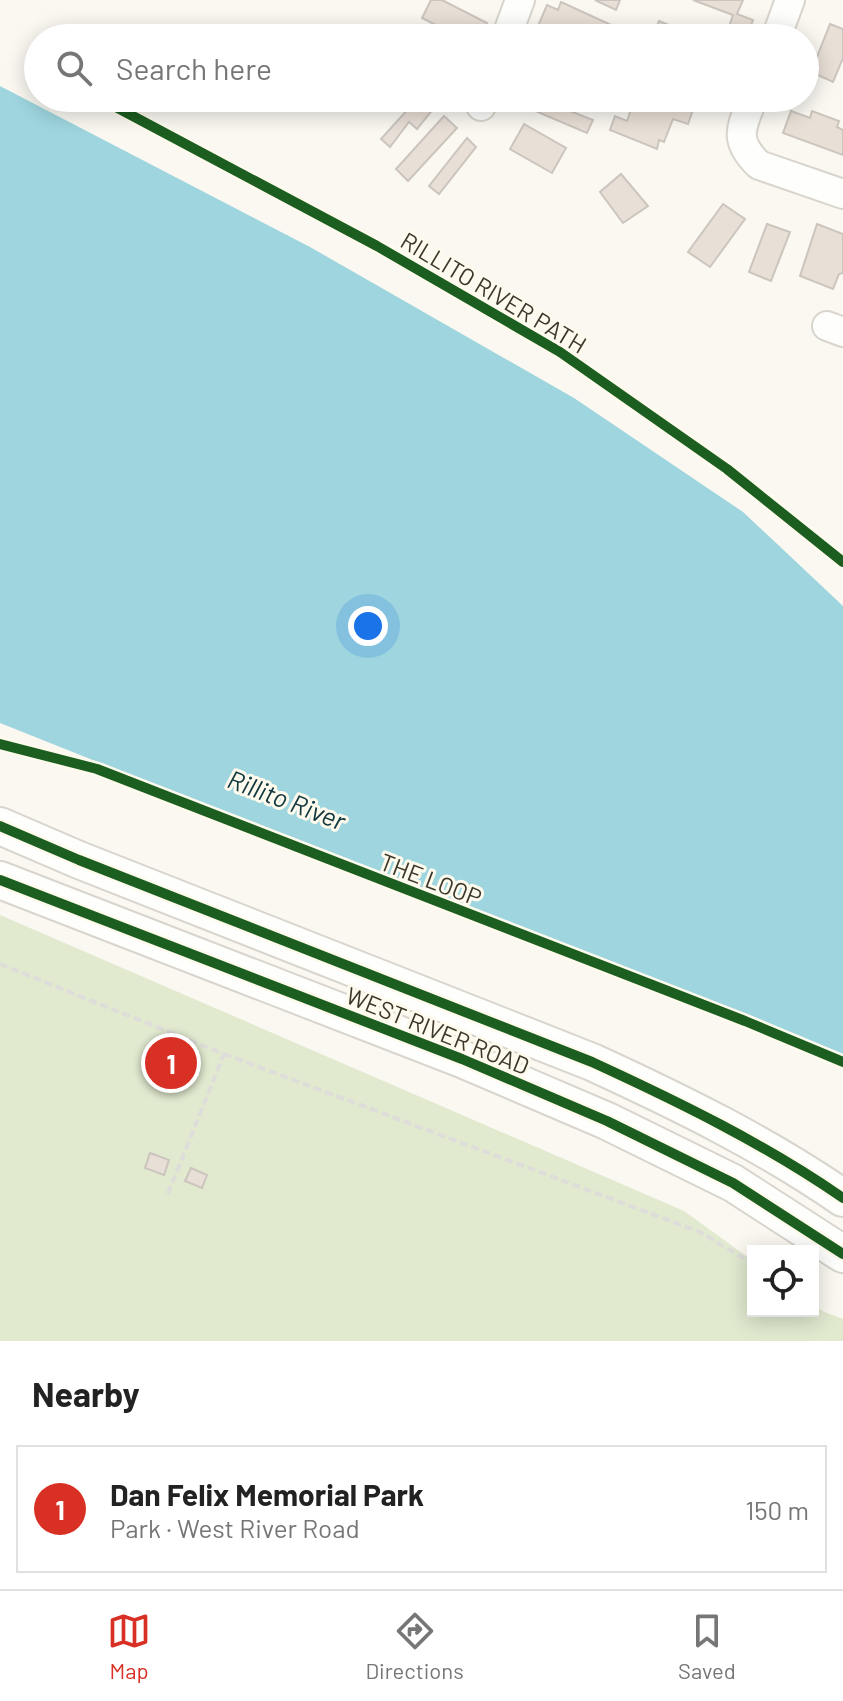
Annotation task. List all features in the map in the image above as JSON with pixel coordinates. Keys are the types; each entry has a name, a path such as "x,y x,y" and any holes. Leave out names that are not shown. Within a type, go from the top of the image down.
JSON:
{"main road":[{"name":"WEST RIVER ROAD","path":"0,826 592,1062 675,1100 813,1177 843,1198"},
{"name":"WEST RIVER ROAD","path":"0,880 462,1059 592,1115 733,1183 843,1254"},
{"path":"786,1218 813,1177"}],"street":[{"path":"511,24 520,0"},
{"path":"781,24 790,0"},
{"path":"747,112 736,154 843,194"}],"path":[{"path":"0,964 224,1054 700,1232 747,1260"},
{"path":"167,1196 224,1054"}],"green space":[{"path":"0,915 684,1211 747,1257 747,1317 819,1317 819,1308 843,1319 843,1341 0,1341"}],"water":[{"name":"Rillito River","path":"0,86 24,98 24,112 50,112 310,247 574,398 743,512 843,606 843,1054 441,899 0,723"}],"building":[{"path":"431,0 442,0 487,23 434,24 422,18"},
{"path":"595,0 620,0 616,10"},
{"path":"693,0 743,0 737,14 753,20 751,24 730,24 733,15"},
{"path":"561,2 609,24 539,24 547,5 558,10"},
{"path":"830,24 843,29 843,58 833,82 819,76 819,52"},
{"path":"405,112 431,112 417,129 409,122 390,147 381,139"},
{"path":"538,112 573,112 593,120 587,133"},
{"path":"630,112 692,112 688,124 673,119 664,142 659,140 657,149 610,130 615,116 627,121"},
{"path":"791,112 810,118 815,112 839,121 837,127 843,130 843,155 783,133"},
{"path":"444,116 457,128 408,181 396,169"},
{"path":"524,124 566,148 552,173 510,149"},
{"path":"467,138 476,147 439,194 429,186"},
{"path":"621,174 648,206 623,223 600,192"},
{"path":"723,204 745,219 710,267 688,252"},
{"path":"767,224 790,232 771,281 749,272"},
{"path":"817,224 843,234 843,273 839,274 833,289 800,276"},
{"path":"150,1153 169,1160 164,1175 145,1168"},
{"path":"191,1168 207,1175 202,1188 185,1181"}],"cycle path":[{"name":"RILLITO RIVER PATH","path":"125,112 377,246 560,352 727,469 843,562"},
{"name":"THE LOOP","path":"0,744 97,769 843,1062"},
{"path":"0,826 592,1062 721,1125 843,1198"},
{"path":"0,880 462,1059 607,1121 733,1183 843,1254"}],"place":[{"name":"Dan Felix Memorial Park","path":"171,1063"}]}
